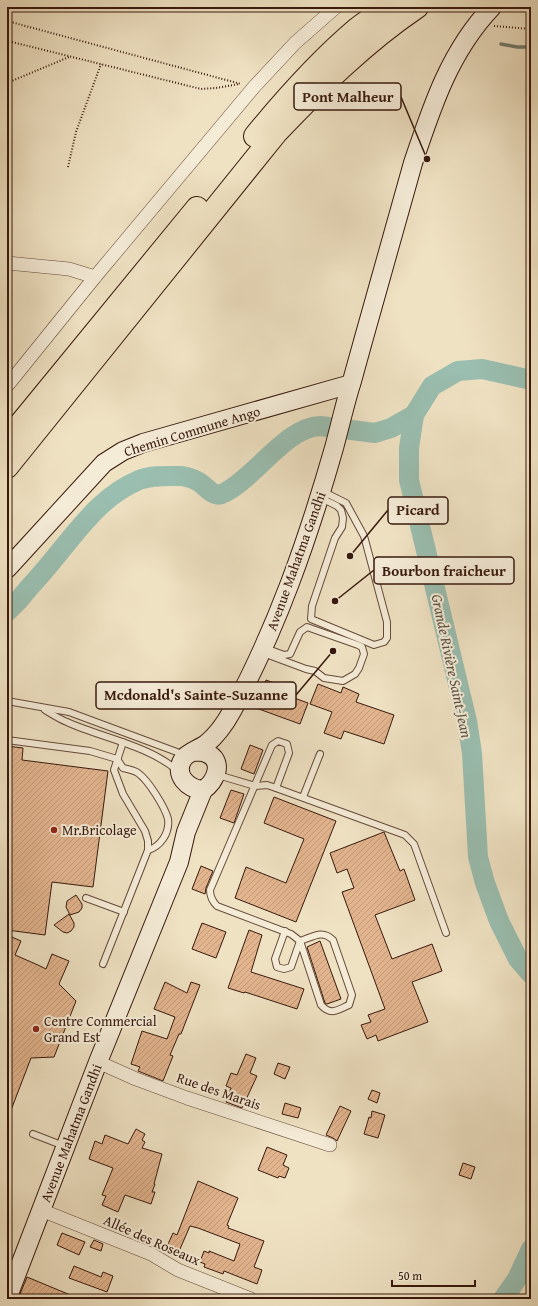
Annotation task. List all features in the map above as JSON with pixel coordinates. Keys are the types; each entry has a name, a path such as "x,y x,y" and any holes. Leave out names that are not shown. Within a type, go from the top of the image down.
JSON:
{"highway":[{"path":"7,440 285,99 315,68 359,27 389,7"},
{"path":"7,467 276,133 318,89 350,60 399,19 417,7"}],"main road":[{"name":"Avenue Mahatma Gandhi","path":"190,754 206,743 214,735 230,714 263,650 289,586 334,449 413,163 439,90 453,60 476,24 492,7"},
{"name":"Chemin Commune Ango","path":"7,569 104,463 123,451 143,443 351,384"},
{"name":"Avenue Mahatma Gandhi","path":"216,768 230,714"},
{"path":"204,752 211,755 216,768 213,782 203,790 192,788 182,778 180,766 182,760 190,754 204,752"},
{"name":"Avenue Mahatma Gandhi","path":"182,778 187,792 186,832"},
{"name":"Avenue Mahatma Gandhi","path":"7,1299 98,1062 179,862 186,832 203,790"}],"street":[{"path":"7,386 95,277 254,88 295,42 336,7"},
{"path":"7,263 70,269 95,277"},
{"name":"Rue des Marais","path":"98,1062 136,1079 187,1098 330,1145"},
{"name":"Allée des Roseaux","path":"41,1210 151,1254 178,1270 251,1299"}],"lane":[{"path":"320,494 346,502 364,536 387,622 387,638 384,642 374,645 311,619 312,606 335,538 342,527 343,518 341,510 338,506 320,494"},
{"path":"306,627 358,645 362,647 364,654 355,674 342,681 324,678 315,671 306,669 263,650 284,655 290,654 300,632 306,627"},
{"path":"7,701 69,712 190,754"},
{"path":"40,707 66,722 123,742 168,762 182,778"},
{"path":"7,740 90,751 117,759 123,768 134,770 143,778 160,803 168,821 161,844 148,850"},
{"path":"276,788 289,753 288,744 278,741 272,745 210,890 210,895 212,901 217,906 285,931 300,941 321,1005 326,1010 332,1012 349,1005 352,995 333,940 328,934 321,934 300,941"},
{"path":"102,964 148,850 148,841 145,831 123,794 114,770 123,742"},
{"path":"303,797 320,754"},
{"path":"216,768 255,786 267,785 405,835 414,844 446,933"},
{"path":"86,898 124,912"},
{"path":"285,931 275,959 277,967 284,969 291,967 300,941"},
{"path":"34,1134 66,1147"}],"path":[{"path":"7,21 254,88"},
{"path":"476,24 531,29"},
{"path":"12,42 201,89 240,84"},
{"path":"7,83 70,56"},
{"path":"68,168 76,132 101,64"}],"building":[{"path":"266,680 282,686 280,693 308,703 300,724 256,708"},
{"path":"318,684 341,693 343,687 359,694 356,702 394,715 384,744 344,731 341,739 324,733 332,712 310,704"},
{"path":"250,745 263,750 254,774 241,769"},
{"name":"Mr.Bricolage","path":"7,746 23,748 22,760 108,771 93,887 52,882 45,935 7,930"},
{"path":"231,790 244,794 234,823 220,818"},
{"path":"274,797 336,821 296,922 235,898 246,867 286,883 304,839 264,823"},
{"path":"384,832 400,871 404,869 415,900 375,915 392,959 432,944 442,971 412,982 428,1022 378,1041 376,1035 367,1039 361,1025 371,1022 368,1015 385,1009 342,892 354,888 347,869 337,873 330,853"},
{"path":"201,866 213,871 205,894 192,889"},
{"path":"76,895 82,904 82,908 79,912 70,915 66,907 67,901"},
{"path":"69,914 74,923 74,927 67,933 63,932 54,925"},
{"path":"202,923 226,932 216,958 192,949"},
{"path":"249,930 262,935 251,972 304,989 297,1009 228,988"},
{"name":"Centre Commercial Grand Est","path":"7,935 21,941 15,955 46,969 52,954 69,961 59,984 76,1001 54,1057 31,1058 8,1118"},
{"path":"320,941 341,999 327,1004 325,1003 307,947"},
{"path":"165,982 187,993 191,982 200,985 181,1034 179,1034 170,1055 173,1056 163,1081 138,1071 140,1067 131,1064 142,1031 167,1039 175,1017 154,1009"},
{"path":"246,1054 256,1058 250,1073 257,1076 242,1108 226,1102 231,1088 226,1086 231,1073 237,1075"},
{"path":"278,1063 290,1067 285,1079 274,1074"},
{"path":"372,1090 380,1093 377,1103 368,1099"},
{"path":"285,1103 301,1108 298,1118 282,1114"},
{"path":"340,1106 351,1111 337,1141 326,1135"},
{"path":"372,1111 385,1115 378,1138 364,1134 369,1117 371,1118"},
{"path":"136,1129 145,1134 142,1140 145,1142 142,1148 162,1154 152,1192 155,1192 151,1204 125,1195 118,1212 102,1205 106,1196 102,1195 113,1168 89,1159 95,1141 102,1144 105,1135 128,1144"},
{"path":"267,1147 287,1155 283,1165 289,1168 285,1178 279,1176 278,1178 258,1170"},
{"path":"463,1163 475,1167 471,1179 459,1175"},
{"path":"198,1181 238,1198 227,1225 229,1226 228,1228 264,1241 254,1267 262,1270 257,1284 224,1271 223,1274 204,1267 205,1264 200,1262 204,1251 209,1253 209,1251 234,1261 240,1244 198,1228 190,1226 177,1256 165,1251 173,1233 177,1235"},
{"path":"62,1233 85,1242 79,1255 57,1245"},
{"path":"94,1240 103,1244 101,1251 90,1247"},
{"path":"74,1266 101,1277 103,1272 113,1276 107,1292 69,1278"},
{"path":"27,1277 80,1299 33,1299 20,1294"}],"waterway":[{"path":"501,44 517,47 531,47"},
{"name":"Grande Rivière Saint-Jean","path":"531,380 482,369 458,371 432,386 414,415 409,448 409,480 467,721 472,753 478,857 485,883 499,921 518,959 531,974"},
{"path":"7,612 92,514 113,495 139,480 144,478 182,476 197,481 217,495 236,486 283,444 295,435 307,429 320,426 375,433 391,428 414,415"},
{"name":"Grande Rivière Saint-Jean","path":"503,1299 517,1279 531,1249"}],"place":[{"name":"Pont Malheur","path":"427,159"},
{"name":"Picard","path":"350,556"},
{"name":"Bourbon fraicheur","path":"335,601"},
{"name":"Mcdonald's Sainte-Suzanne","path":"333,651"},
{"name":"Mr.Bricolage","path":"54,830"},
{"name":"Centre Commercial Grand Est","path":"36,1029"}]}
